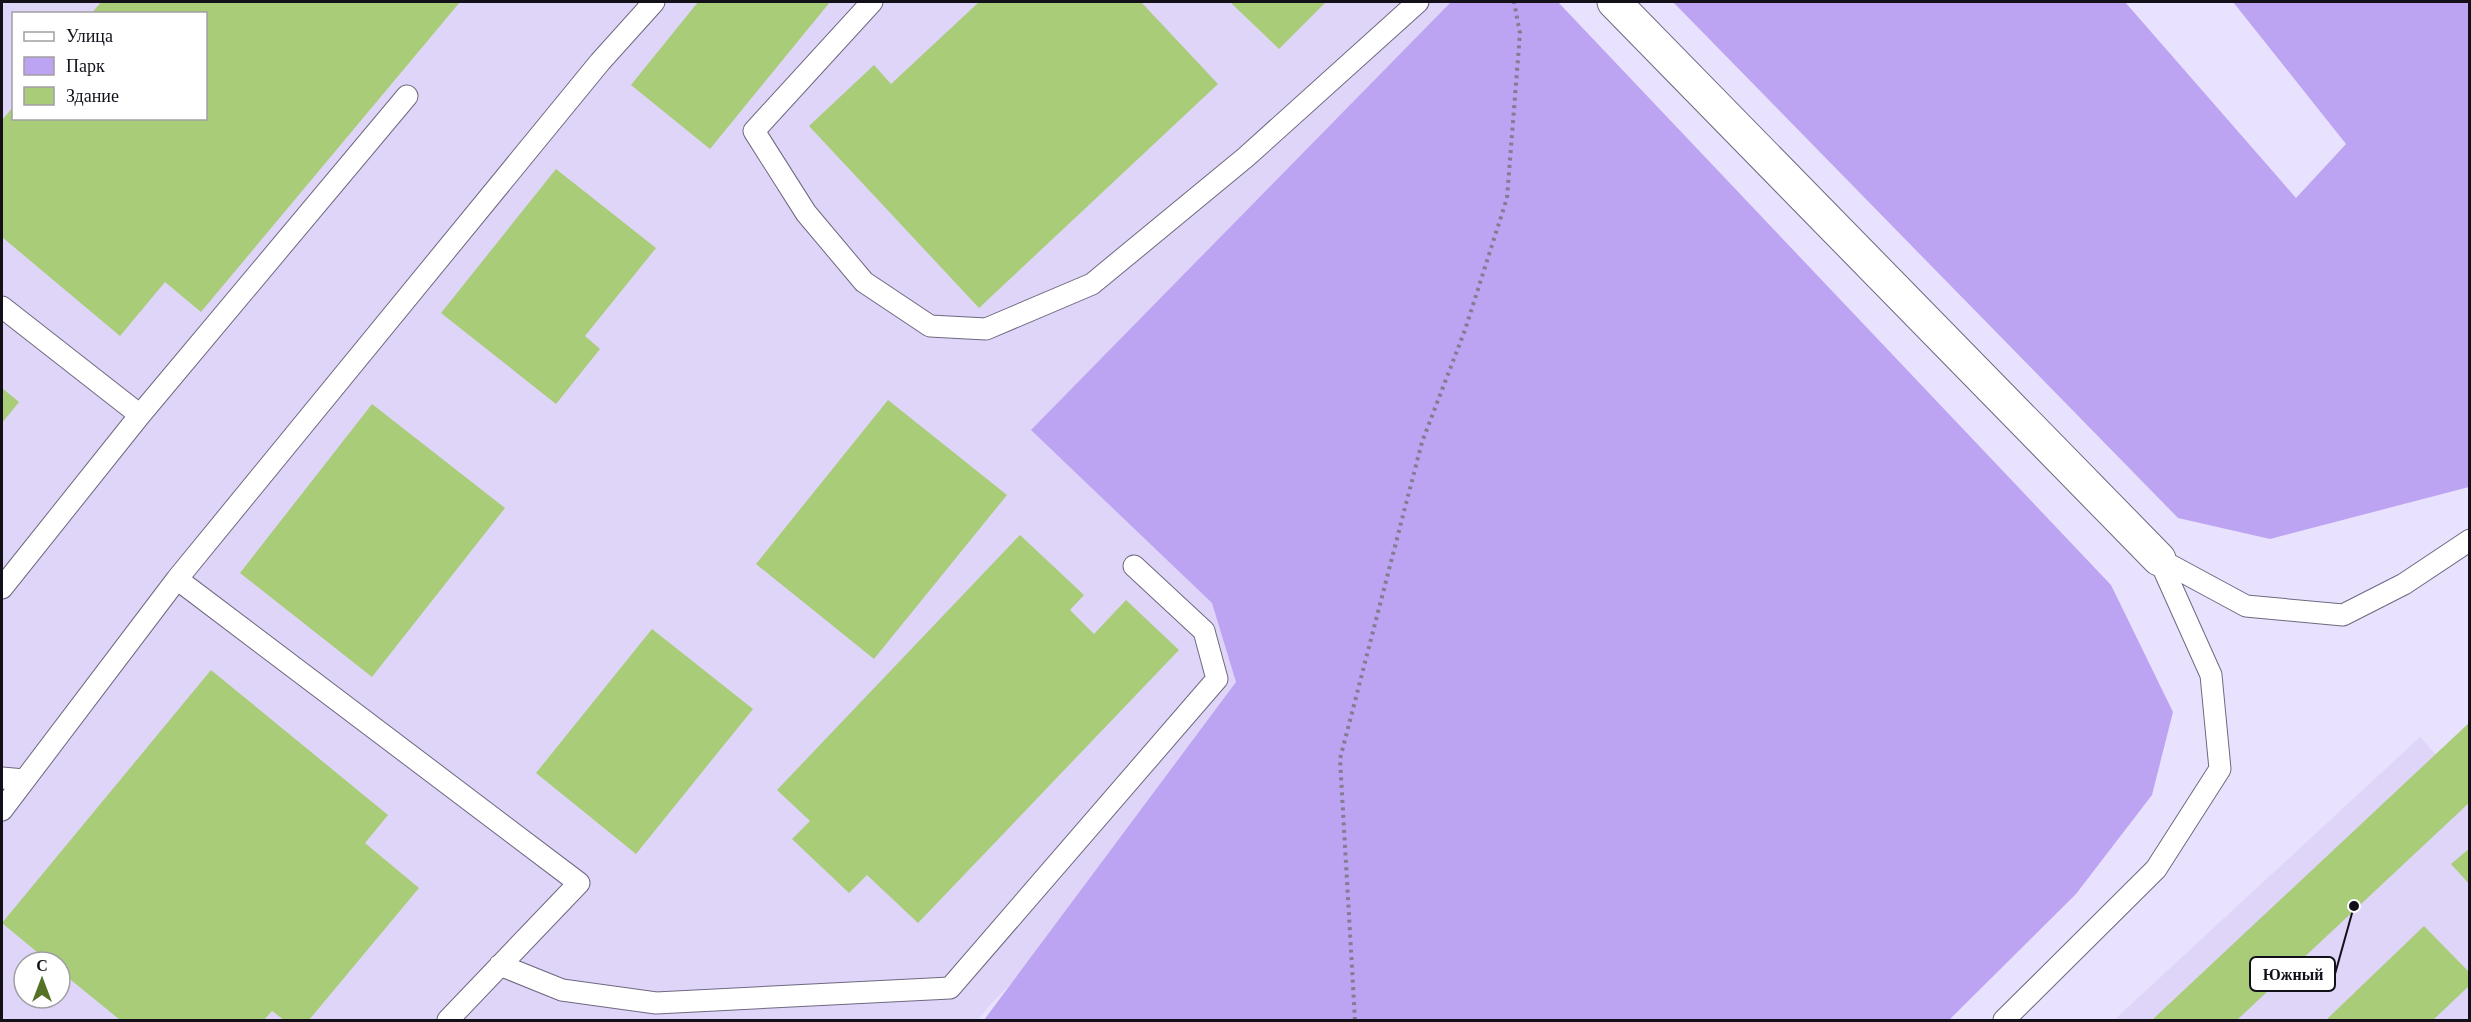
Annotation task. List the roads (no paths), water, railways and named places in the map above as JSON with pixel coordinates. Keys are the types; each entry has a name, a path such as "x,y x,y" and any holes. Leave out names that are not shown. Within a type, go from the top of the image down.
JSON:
{"street":[{"path":"1614,2 2159,560"}],"lane":[{"path":"2,810 177,579 600,62 654,2"},
{"path":"872,2 754,131 806,213 864,282 930,326 986,329 1092,284 1246,157 1418,2"},
{"path":"2,588 140,415 407,96"},
{"path":"2,307 140,415"},
{"path":"2159,560 2246,606 2343,615 2404,584 2469,540"},
{"path":"2004,1020 2156,869 2220,770 2211,675 2159,560"},
{"path":"500,965 562,990 656,1003 951,988 1217,679 1204,631 1134,566"},
{"path":"177,579 579,883 448,1020"},
{"path":"2,778 24,780"}],"place":[{"name":"Южный","path":"2354,906"}]}
